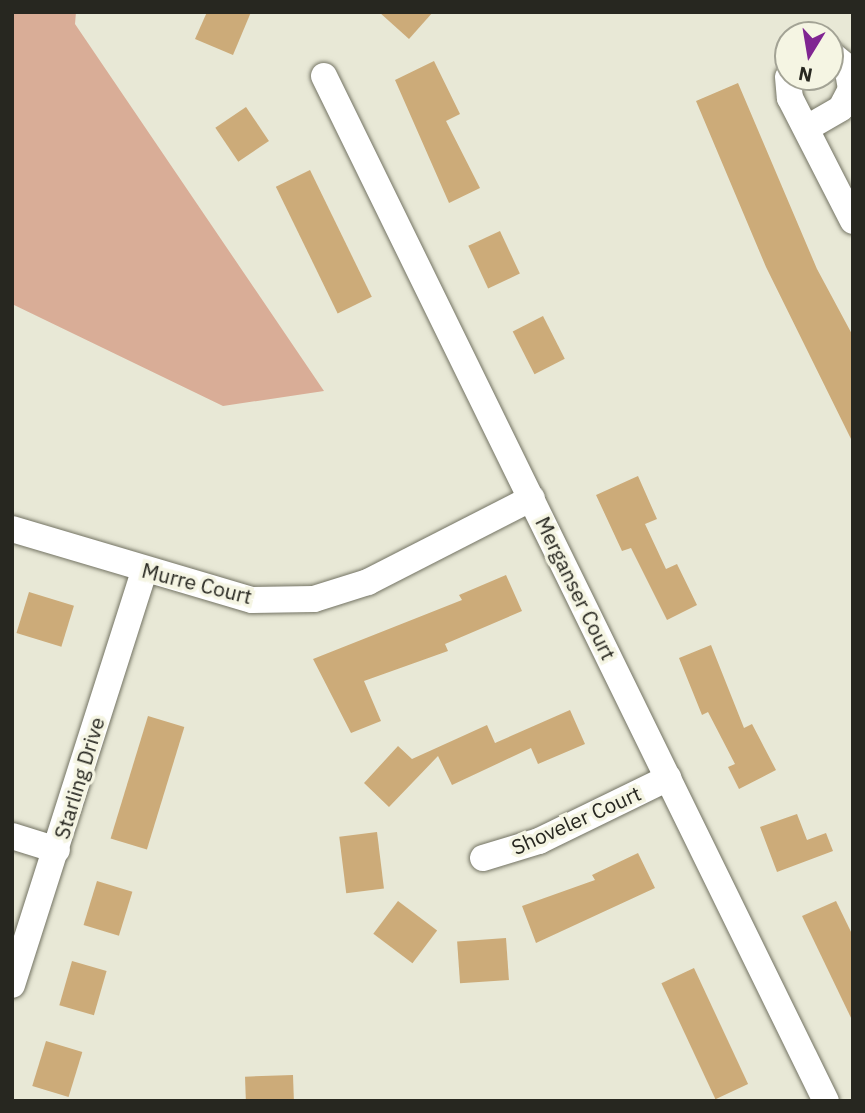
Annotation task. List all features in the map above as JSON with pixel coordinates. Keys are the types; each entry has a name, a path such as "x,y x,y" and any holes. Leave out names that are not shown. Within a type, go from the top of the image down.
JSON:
{"street":[{"path":"807,128 841,108 851,89 847,67 844,65"},
{"name":"Merganser Court","path":"324,76 826,1101"},
{"path":"789,91 790,98 853,221"},
{"name":"Murre Court","path":"12,529 253,600 314,599 368,582 532,498"},
{"name":"Starling Drive","path":"12,985 144,570"},
{"name":"Shoveler Court","path":"483,858 539,841 668,778"},
{"path":"12,836 57,850"}],"shaded area":[{"path":"12,12 76,12 75,24 324,391 223,406 12,304"}],"building":[{"path":"207,12 251,12 233,55 195,39"},
{"path":"379,12 433,12 409,39"},
{"path":"434,61 460,114 446,121 480,188 449,203 395,80"},
{"path":"738,83 817,269 853,336 853,443 766,267 696,101"},
{"path":"246,107 269,141 238,162 215,128"},
{"path":"310,170 372,297 338,313 276,187"},
{"path":"500,231 520,274 488,288 468,246"},
{"path":"543,316 565,359 534,374 513,331"},
{"path":"638,476 657,519 645,524 666,569 677,564 697,605 667,620 631,548 622,551 596,495"},
{"path":"506,575 522,611 445,644 448,651 364,681 381,721 351,733 313,659 462,600 459,595"},
{"path":"29,592 74,606 61,647 16,633"},
{"path":"711,645 744,728 752,724 776,770 739,789 728,767 735,764 708,712 702,715 679,658"},
{"path":"570,710 585,744 538,764 531,748 452,785 438,756 389,807 364,783 398,746 412,759 487,725 495,743"},
{"path":"148,716 184,727 147,850 111,838"},
{"path":"797,814 807,840 826,833 833,851 777,872 760,827"},
{"path":"377,832 384,889 346,893 339,837"},
{"path":"638,853 655,888 536,943 522,906 595,880 592,875"},
{"path":"97,881 132,892 119,936 84,925"},
{"path":"398,901 437,930 412,963 373,934"},
{"path":"836,901 853,936 853,1022 802,916"},
{"path":"506,938 509,980 460,983 457,941"},
{"path":"72,961 107,971 94,1015 59,1005"},
{"path":"694,968 748,1084 715,1099 661,983"},
{"path":"46,1041 82,1052 69,1097 32,1086"},
{"path":"293,1075 294,1101 246,1101 245,1077"}]}
